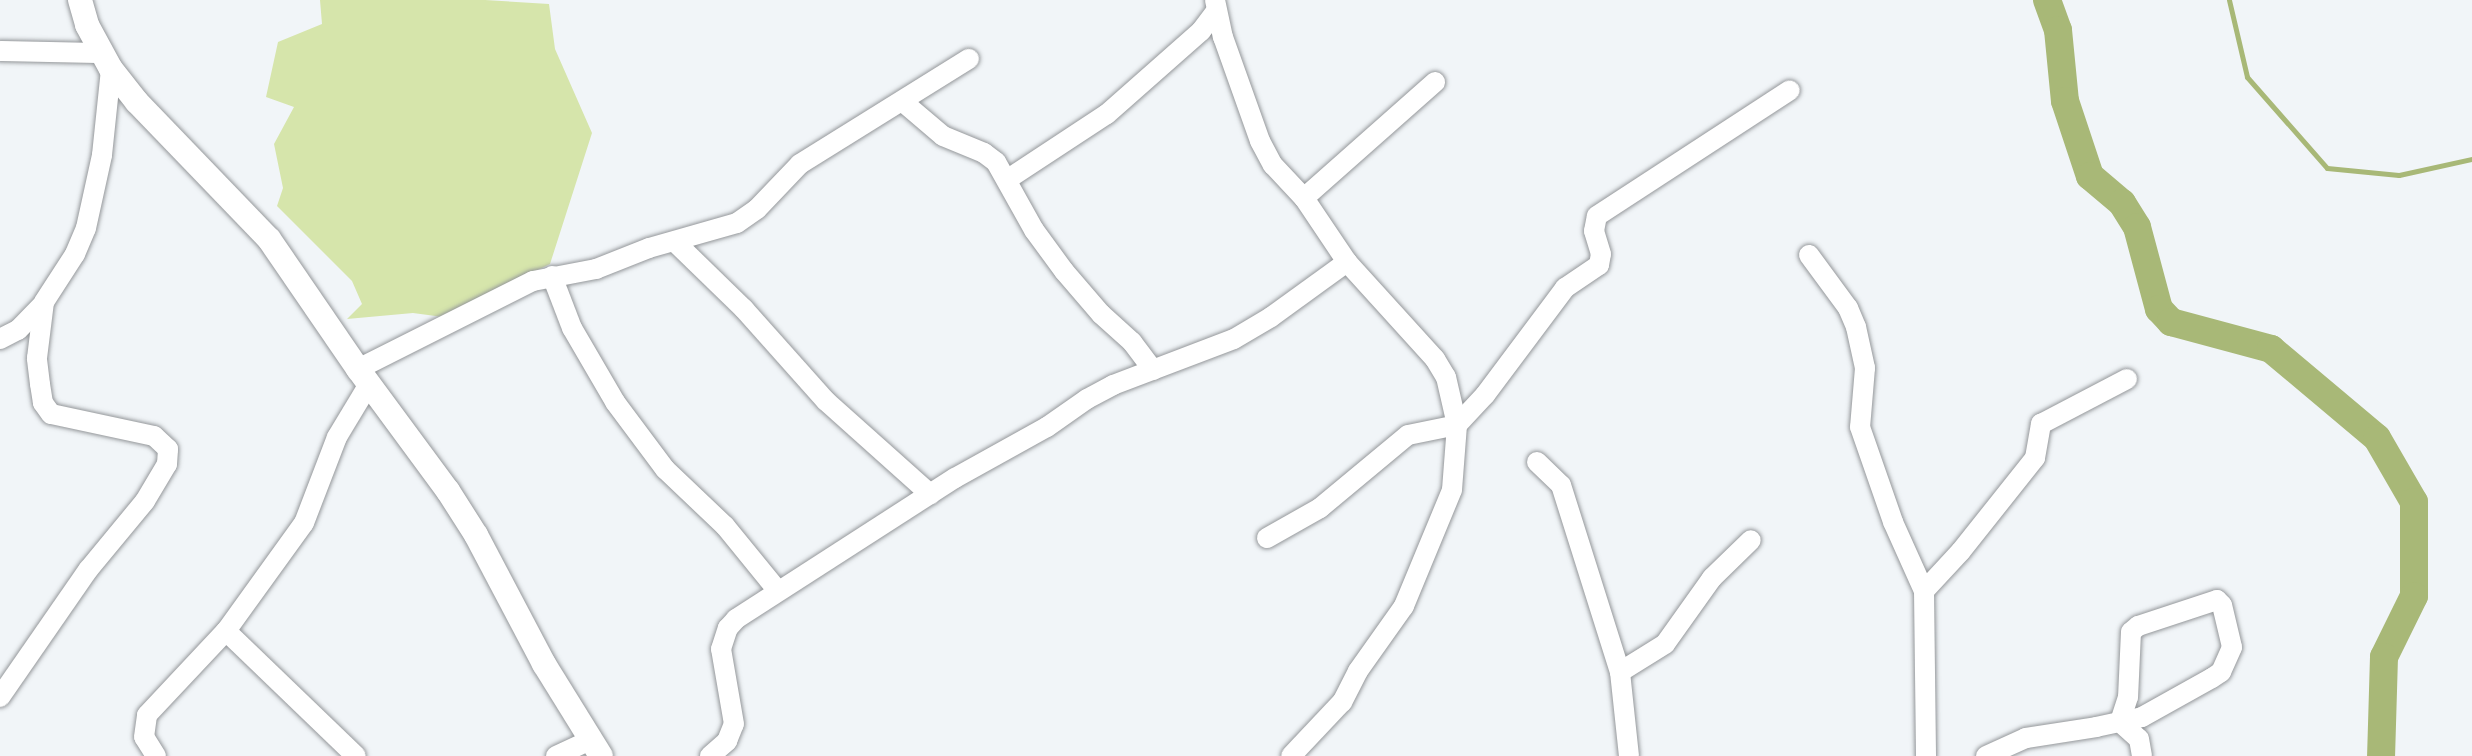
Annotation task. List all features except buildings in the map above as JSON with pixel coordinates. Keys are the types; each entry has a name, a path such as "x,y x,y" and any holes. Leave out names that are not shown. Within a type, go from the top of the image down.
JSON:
{"street":[{"path":"80,0 105,61 137,102 269,239 476,535 544,664 596,748 556,756"},
{"path":"1008,179 1107,114 1201,31 1216,5"},
{"path":"1216,5 1244,102 1273,165 1304,198 1347,262 1435,359 1446,377 1457,425 1452,490 1404,606 1358,671 1342,702 1291,756"},
{"path":"0,51 105,61"},
{"path":"156,756 144,737 147,715 226,631 304,523 363,377 514,289 552,276 596,269 649,248 737,223 757,209 800,164 969,59"},
{"path":"0,339 30,320 44,302 86,228 102,155 105,61"},
{"path":"1304,198 1435,82"},
{"path":"1267,538 1320,508 1408,435 1457,425 1485,395 1565,288 1599,265 1601,254 1594,231 1597,216 1790,90"},
{"path":"903,102 943,136 984,153 996,162 1034,230 1064,271 1090,302 1132,342 1153,370"},
{"path":"675,242 744,309 826,401 930,494"},
{"path":"1809,255 1848,308 1856,327 1865,368 1860,427 1893,522 1924,591 1926,756"},
{"path":"710,756 727,741 734,724 722,661 723,638 736,619 930,494 1039,432 1100,392 1234,339 1347,262"},
{"path":"552,276 572,328 615,402 665,469 725,526 778,591"},
{"path":"0,697 88,570 145,501 167,464 168,449 154,436 51,414 43,403 37,358 44,302"},
{"path":"1924,591 1961,551 2035,458 2041,424 2087,404 2127,379"},
{"path":"1537,462 1561,485 1620,672 1629,756"},
{"path":"1620,672 1665,644 1712,578 1751,540"},
{"path":"1986,756 2026,738 2120,722 2142,717 2221,672 2232,647 2222,605 2217,600 2153,621 2131,632 2128,697 2120,722"},
{"path":"226,631 356,756"},
{"path":"2120,722 2139,739 2142,756"}],"green space":[{"path":"320,0 485,0 549,4 555,49 592,133 550,264 443,317 413,313 347,319 362,304 352,281 277,206 283,188 274,144 294,107 266,97 278,42 322,24"}],"waterway":[{"path":"2047,0 2058,30 2065,101 2090,176 2122,203 2137,227 2159,309 2171,322 2271,349 2377,438 2414,502 2414,596 2384,657 2381,756"},
{"path":"2229,0 2247,77 2327,168 2399,175 2472,159"}]}
